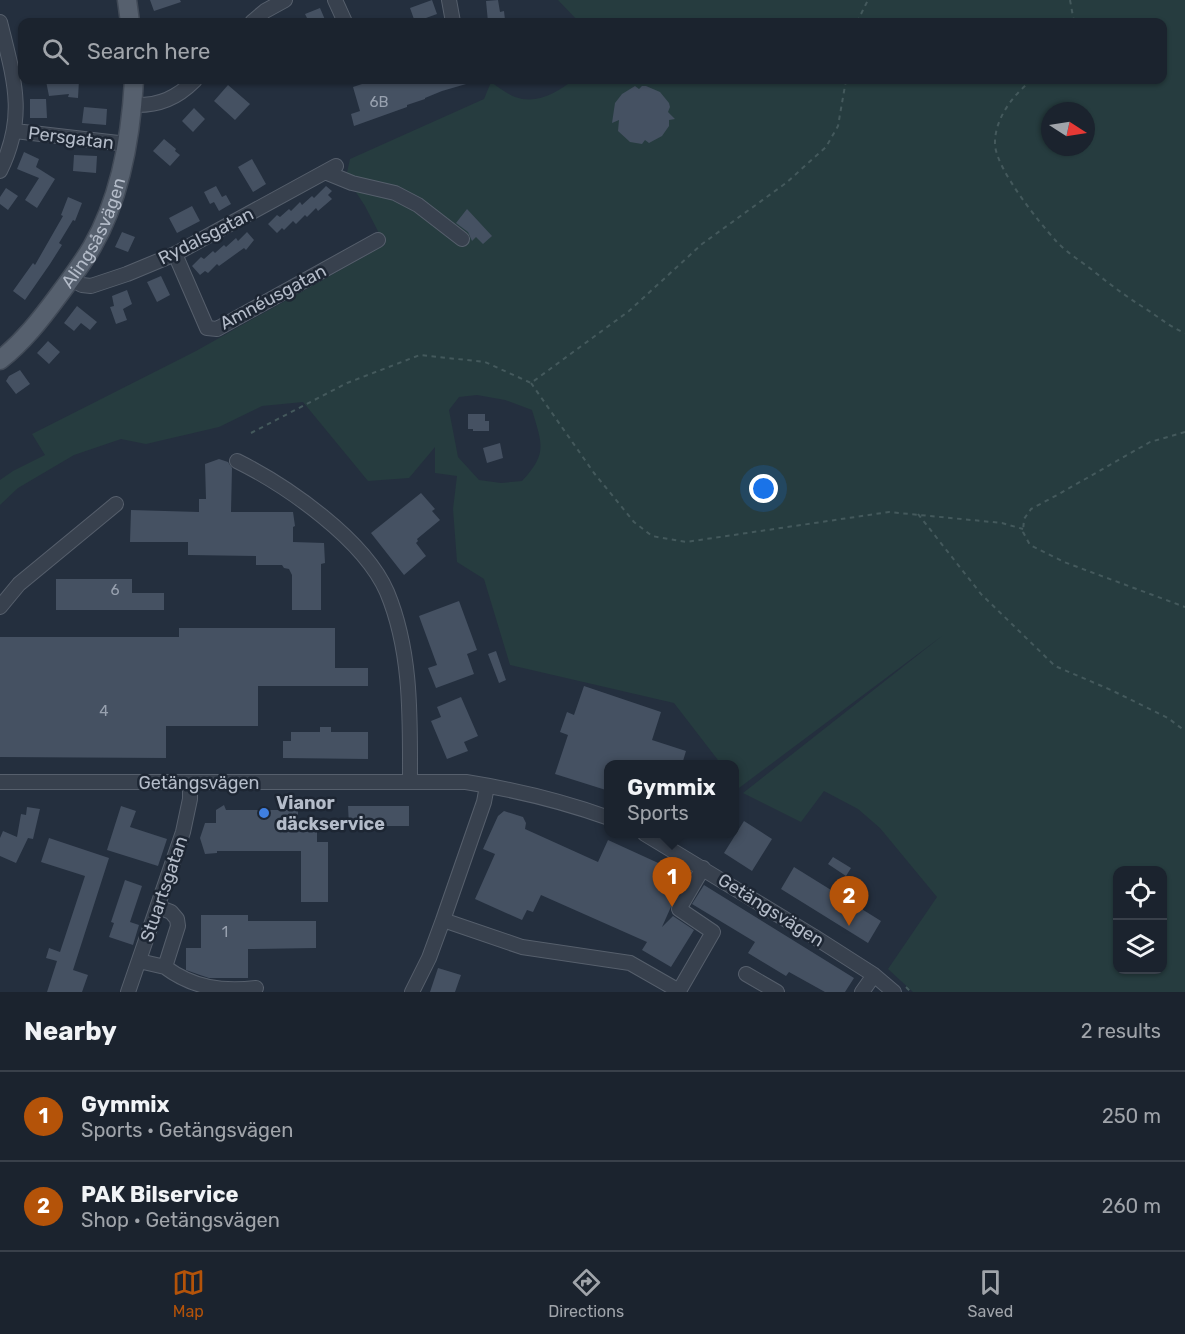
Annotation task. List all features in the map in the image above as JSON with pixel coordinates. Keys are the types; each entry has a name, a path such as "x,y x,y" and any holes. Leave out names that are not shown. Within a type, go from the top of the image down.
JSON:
{"main road":[{"path":"127,0 129,18"},
{"name":"Alingsåsvägen","path":"0,360 40,321 93,246 110,210 127,144 134,84"}],"street":[{"path":"257,18 285,0"},
{"path":"335,0 343,18"},
{"path":"449,0 452,18"},
{"path":"0,22 16,104 15,131 0,171"},
{"path":"133,105 144,106 166,102 191,84"},
{"name":"Persgatan","path":"15,131 127,144"},
{"name":"Rydalsgatan","path":"71,279 82,285 91,286 176,254 331,170 352,183 395,193 418,205 462,239"},
{"name":"Amnéusgatan","path":"176,254 207,328 217,329 378,240"},
{"path":"237,460 300,499 340,531 367,561 386,590 398,626 407,673 410,705 410,782"},
{"path":"0,607 19,584 116,504"},
{"name":"Getängsvägen","path":"0,782 190,784 466,782 514,790 568,803 604,816"},
{"name":"Stuartsgatan","path":"128,992 188,816 190,784"},
{"path":"412,992 429,958 443,920 484,802 487,786"},
{"name":"Getängsvägen","path":"652,838 874,975 894,992"},
{"path":"443,920 522,947 630,963 680,991 713,932 679,909 703,868"},
{"path":"158,907 171,912 177,919 178,926 165,967"},
{"path":"140,960 165,967 198,984 230,991 256,988"},
{"path":"746,974 777,992"},
{"path":"862,992 874,975"}],"path":[{"path":"859,18 868,0"},
{"path":"1070,0 1073,18"},
{"path":"531,383 629,311 702,244 786,183 826,147 838,126 845,84"},
{"path":"1027,84 1016,93 1005,108 995,144 1008,179 1056,241 1073,256 1170,327 1185,333"},
{"path":"251,433 347,383 420,355 485,362 531,383 594,473 634,522 652,536 686,542 889,512 1002,523 1023,529"},
{"path":"1185,432 1150,442 1030,509 1024,519 1023,529 1029,545 1064,562 1185,607"},
{"path":"918,514 981,594 1055,666 1168,718 1185,731"}],"green space":[{"path":"558,0 1185,0 1185,992 913,992 888,969 937,897 880,828 858,809 824,791 801,822 743,793 942,636 739,788 739,760 718,760 674,703 510,665 484,579 457,562 453,509 457,476 435,473 435,447 409,478 368,481 303,402 262,406 219,427 146,444 121,439 74,455 18,488 0,505 0,480 45,455 32,434 196,351 385,245 365,206 346,177 350,159 484,99 490,84 494,84 512,96 523,99 539,98 554,93 568,84 1167,84 1167,18 575,18","holes":["477,395 505,400 532,410 540,440 539,455 536,463 522,481 501,483 479,480 458,457 449,410 459,397"]}],"building":[{"path":"150,0 180,0 181,2 154,11"},
{"path":"432,0 437,14 426,18 414,18 410,8"},
{"path":"498,0 500,12 504,11 505,18 488,18 486,1"},
{"path":"320,8 324,18 307,18 305,14"},
{"path":"47,84 79,84 78,98 68,97 69,94 49,96"},
{"path":"362,84 466,84 442,91 407,105 407,107 354,126 351,114 360,111 353,87"},
{"path":"228,85 250,104 235,120 214,101"},
{"path":"635,86 639,89 646,86 660,92 669,103 668,112 675,119 669,120 669,126 662,136 649,143 645,140 642,144 630,142 618,131 619,120 612,123 615,103 622,94"},
{"path":"30,99 46,99 47,118 30,118"},
{"path":"84,107 107,109 106,125 82,123"},
{"path":"194,108 205,119 193,132 182,121"},
{"path":"164,139 180,155 170,166 153,151"},
{"path":"24,152 39,159 36,167 55,179 37,208 25,200 39,178 17,169"},
{"path":"74,155 97,156 96,173 73,171"},
{"path":"252,159 266,184 253,192 238,167"},
{"path":"216,186 222,197 226,195 231,204 219,211 214,202 210,204 204,192"},
{"path":"326,186 332,191 328,195 332,199 318,211 316,208 307,217 305,215 296,224 293,221 277,233 268,224 277,215 280,217 289,209 291,211 300,202 302,205 312,196 314,198"},
{"path":"6,188 18,196 8,210 0,204 0,197"},
{"path":"68,197 82,203 75,221 73,220 59,243 62,245 25,300 13,291 33,263 35,265 63,216 61,215"},
{"path":"192,206 200,221 177,233 169,218"},
{"path":"467,209 492,236 483,244 476,237 472,241 468,232 456,223"},
{"path":"122,232 135,237 128,252 115,247"},
{"path":"247,232 254,240 246,250 244,248 219,266 217,264 208,273 205,271 200,275 192,266 201,257 204,259 224,245 226,247 236,238 238,241"},
{"path":"161,276 170,295 157,302 147,282"},
{"path":"127,290 132,304 123,309 127,320 116,324 110,307 114,306 112,296"},
{"path":"77,306 97,322 90,330 81,323 74,331 64,323"},
{"path":"48,341 60,352 49,364 37,353"},
{"path":"20,370 30,384 16,394 6,381 9,376"},
{"path":"468,414 485,414 485,421 489,421 489,431 468,429"},
{"path":"500,443 503,458 487,463 483,448"},
{"path":"219,459 228,462 232,468 231,512 293,512 295,526 293,527 293,542 324,543 325,563 321,564 321,610 292,610 292,575 289,569 282,565 256,565 256,556 188,555 188,542 130,542 131,510 199,512 199,499 206,499 205,464"},
{"path":"421,493 435,509 432,511 440,520 417,539 416,543 426,556 404,575 371,533"},
{"path":"56,579 132,579 132,593 164,593 164,610 56,610"},
{"path":"459,601 477,650 467,654 474,674 436,688 428,668 437,665 419,616"},
{"path":"179,628 335,628 335,668 368,668 368,686 258,686 258,726 166,726 166,758 0,757 0,637 179,637"},
{"path":"496,651 506,680 499,683 488,654"},
{"path":"584,686 661,712 652,740 686,751 683,760 604,760 604,789 555,774 568,735 560,732 567,712 574,715"},
{"path":"461,697 478,736 464,742 468,751 447,759 431,721 441,717 437,707"},
{"path":"320,727 331,727 331,732 368,732 368,759 283,758 283,741 291,741 291,732 320,732"},
{"path":"224,805 226,810 298,810 298,831 317,832 317,842 328,842 328,902 301,902 301,851 217,851 217,853 205,854 200,838 205,823 216,823 216,810"},
{"path":"121,806 136,811 130,827 167,839 158,866 107,850"},
{"path":"348,806 409,806 409,826 349,826"},
{"path":"27,807 40,809 33,839 28,838 16,863 0,856 0,838 3,831 17,837 21,814 26,815"},
{"path":"504,811 523,817 526,823 525,829 598,862 608,840 667,867 668,865 686,873 662,927 673,916 694,930 671,967 642,950 647,942 541,895 533,912 527,910 522,920 475,899 495,854 483,849 498,816"},
{"path":"744,821 772,839 752,871 724,853 733,838 739,838 739,829"},
{"path":"49,838 109,858 73,970 88,975 82,992 47,992 57,961 46,958 49,948 60,952 85,876 41,862"},
{"path":"833,857 851,868 846,876 828,864"},
{"path":"794,867 881,921 868,943 781,889"},
{"path":"125,880 142,886 130,922 139,925 133,945 109,937 114,923 111,922"},
{"path":"704,885 854,978 845,992 825,992 789,972 786,976 748,953 755,942 692,904"},
{"path":"201,915 248,915 248,921 316,921 316,948 248,949 248,978 209,978 186,970 186,948 201,948"},
{"path":"438,968 461,975 455,992 430,992"}],"place":[{"name":"Vianor däckservice","path":"264,813"},
{"name":"Gymmix","path":"672,907"},
{"name":"PAK Bilservice","path":"849,926"}]}
